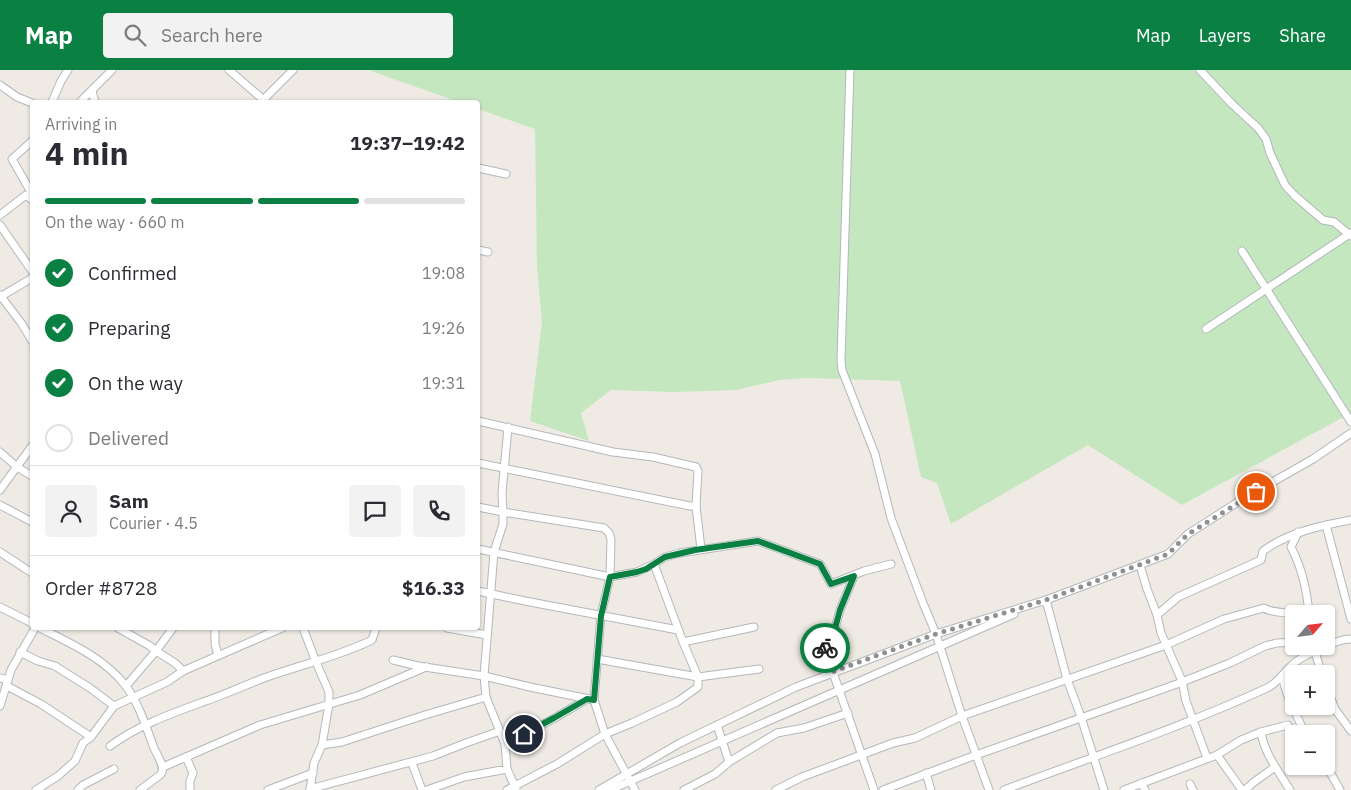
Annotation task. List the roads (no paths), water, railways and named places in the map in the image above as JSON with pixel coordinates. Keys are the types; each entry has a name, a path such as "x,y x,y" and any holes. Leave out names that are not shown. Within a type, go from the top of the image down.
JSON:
{"street":[{"path":"53,100 68,70"},
{"path":"82,100 112,70"},
{"path":"265,100 293,70"},
{"path":"850,70 842,370 875,454 891,518 936,634 962,716 989,790"},
{"path":"1200,70 1258,128 1266,139 1284,185 1324,220 1334,222 1350,235 1206,329"},
{"path":"231,71 263,100"},
{"path":"0,85 17,97 30,102"},
{"path":"92,91 94,100"},
{"path":"30,143 12,160 30,191"},
{"path":"480,168 506,174"},
{"path":"0,216 26,195 30,198"},
{"path":"0,225 30,268"},
{"path":"480,250 488,252"},
{"path":"1242,251 1351,422"},
{"path":"30,279 0,296 30,338"},
{"path":"480,421 613,452 653,457 696,467 698,471 696,506 701,549"},
{"path":"508,427 503,524 494,552 484,676 486,697 505,744 507,769 516,788"},
{"path":"610,790 1046,600 1168,554 1188,534 1241,500 1313,459 1351,433"},
{"path":"0,490 30,449"},
{"path":"0,452 17,467 30,475"},
{"path":"480,464 610,491 696,506"},
{"path":"0,505 30,521"},
{"path":"480,507 604,528 609,533 611,539 610,577 601,616 597,660 590,699 635,790"},
{"path":"1157,615 1178,597 1261,560 1262,551 1298,532 1351,520"},
{"path":"1326,525 1351,619"},
{"path":"1298,532 1291,547 1300,564 1308,605"},
{"path":"480,549 610,577 637,572 665,557 701,549 758,541 820,564 831,584 864,571 891,564"},
{"path":"0,552 30,572"},
{"path":"507,790 516,788 606,734 632,724 688,694 698,686 698,677 678,630 654,564"},
{"path":"1140,565 1161,633 1182,681 1186,702 1206,758"},
{"path":"854,576 840,610 834,632 823,644 874,790"},
{"path":"480,591 678,630"},
{"path":"599,790 680,743 796,687 936,634 1046,600"},
{"path":"1046,600 1067,679 1104,790"},
{"path":"0,607 30,622"},
{"path":"776,790 802,777 894,743 915,738 962,716 1166,645 1224,619 1264,608 1268,611 1285,612"},
{"path":"683,642 754,627"},
{"path":"0,706 5,681 34,630"},
{"path":"44,630 103,663 126,686 163,767 162,773 140,790"},
{"path":"122,630 150,646 183,671"},
{"path":"126,686 156,651 171,630"},
{"path":"215,630 215,644 218,655"},
{"path":"36,790 71,766 78,758 82,743 91,737 114,706 167,682 183,671 277,630"},
{"path":"304,630 329,692 329,704 322,746 314,764 310,790 412,763 500,731"},
{"path":"110,746 145,724 235,691 264,678 316,662 372,640 375,630"},
{"path":"458,630 487,635"},
{"path":"1335,643 1351,639"},
{"path":"883,790 976,754 1177,684 1230,663 1265,646 1285,643"},
{"path":"20,652 38,661 55,666 114,706"},
{"path":"1004,790 1193,720 1276,684 1293,664 1306,655"},
{"path":"393,660 484,676 530,688 590,699"},
{"path":"597,660 698,677 759,669"},
{"path":"163,767 260,725 360,695 426,667"},
{"path":"1282,676 1287,694 1301,725"},
{"path":"5,681 91,737"},
{"path":"322,746 342,742 486,697"},
{"path":"505,744 590,699"},
{"path":"1335,709 1351,731"},
{"path":"684,790 715,774 729,762 777,733 804,728 848,713"},
{"path":"717,725 729,762"},
{"path":"1124,790 1218,755 1241,740 1261,732 1285,726"},
{"path":"1261,732 1263,742 1290,790"},
{"path":"1218,755 1243,790 1276,767"},
{"path":"186,757 193,773 190,781 190,790"},
{"path":"412,763 422,790"},
{"path":"78,790 83,785 114,769"},
{"path":"427,790 464,777 507,769"},
{"path":"268,790 313,773"},
{"path":"926,773 930,790"},
{"path":"1332,775 1340,790"},
{"path":"1140,783 1145,790"}]}
